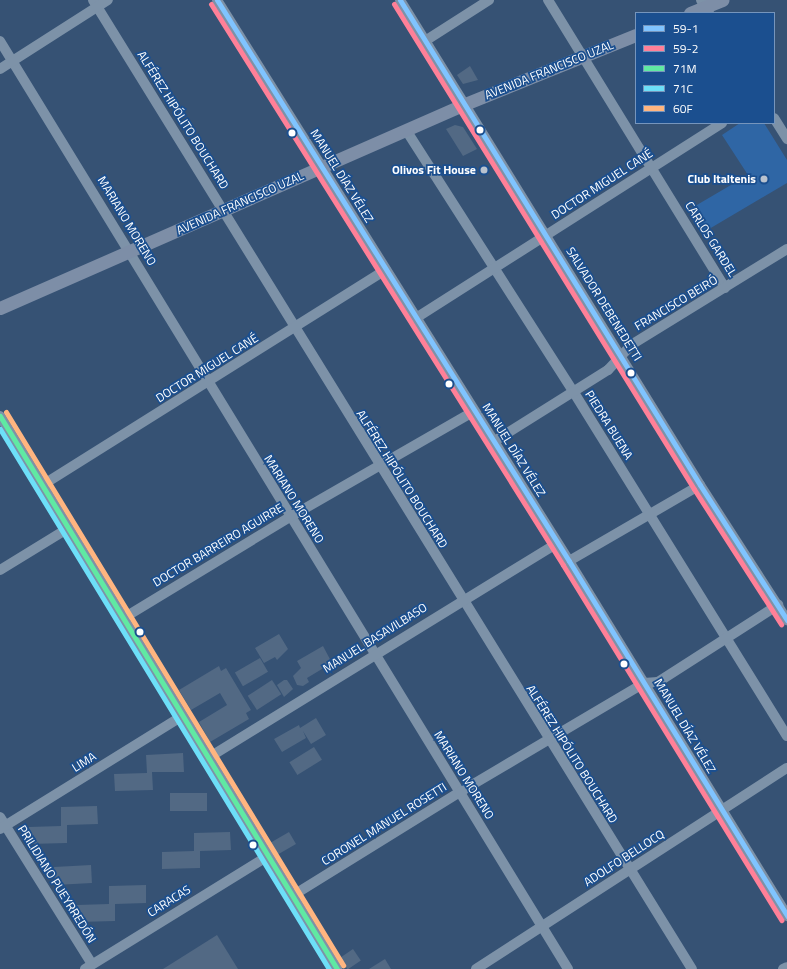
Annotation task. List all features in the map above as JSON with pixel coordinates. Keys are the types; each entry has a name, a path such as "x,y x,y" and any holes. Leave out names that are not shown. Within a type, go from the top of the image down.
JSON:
{"main road":[{"path":"692,12 722,0"},
{"name":"AVENIDA FRANCISCO UZAL","path":"0,308 465,104 635,35"}],"street":[{"path":"0,69 95,4 108,0"},
{"name":"MANUEL DÍAZ VÉLEZ","path":"219,0 321,167 569,561 787,916"},
{"name":"SALVADOR DEBENEDETTI","path":"400,0 700,485 787,620"},
{"path":"425,41 489,0"},
{"name":"CARLOS GARDEL","path":"548,0 584,56 725,288"},
{"name":"ALFÉREZ HIPÓLITO BOUCHARD","path":"95,4 224,211 294,329 379,467 692,969"},
{"name":"MARIANO MORENO","path":"0,41 131,251 207,382 568,969"},
{"path":"775,120 787,139"},
{"name":"DOCTOR MIGUEL CANÉ","path":"416,318 720,124"},
{"name":"PIEDRA BUENA","path":"406,130 573,391 787,736"},
{"name":"FRANCISCO BEIRÓ","path":"621,356 631,345 787,249"},
{"name":"DOCTOR MIGUEL CANÉ","path":"41,486 386,270"},
{"path":"493,442 608,370 621,356"},
{"name":"DOCTOR BARREIRO AGUIRRE","path":"122,619 290,517 474,411"},
{"path":"0,416 67,529 337,969"},
{"path":"569,561 700,485"},
{"path":"0,570 67,529"},
{"name":"MANUEL BASAVILBASO","path":"208,758 374,653 557,543"},
{"name":"CORONEL MANUEL ROSETTI","path":"292,896 460,792 644,683 658,682 778,605"},
{"name":"LIMA","path":"3,828 182,716"},
{"name":"ADOLFO BELLOCQ","path":"476,969 787,768"},
{"name":"PRILIDIANO PUEYRREDÓN","path":"0,817 3,828 88,967"},
{"name":"CARACAS","path":"88,967 268,856"},
{"path":"783,969 787,967"}],"shaded area":[{"name":"Club Italtenis","path":"738,124 765,124 787,160 787,183 704,232 690,209 748,175 722,135"}],"building":[{"path":"470,66 478,80 463,84 457,75"},
{"path":"455,125 463,127 477,149 463,156 446,129"},
{"path":"279,634 288,649 277,660 275,657 264,663 255,648"},
{"path":"323,646 332,663 307,678 309,682 303,686 297,685 293,676 301,668 297,661"},
{"path":"260,658 268,672 243,686 235,672"},
{"path":"219,666 221,671 226,668 251,710 246,713 249,719 210,742 199,722 227,705 220,693 191,710 179,690"},
{"path":"272,680 281,694 257,710 248,696"},
{"path":"284,680 287,680 293,689 284,697 277,685"},
{"path":"316,718 326,735 311,744 303,731 306,738 282,752 274,739 299,725 300,728"},
{"path":"314,747 322,760 297,775 289,762"},
{"path":"183,753 184,772 152,772 153,790 115,791 114,774 147,773 146,755"},
{"path":"170,793 207,793 207,811 170,811"},
{"path":"97,806 98,824 67,825 67,843 29,844 29,827 61,826 61,807"},
{"path":"230,832 231,850 200,851 200,868 162,869 162,852 194,851 194,833"},
{"path":"289,832 296,844 276,856 269,844"},
{"path":"91,865 92,883 55,885 54,867"},
{"path":"146,885 146,903 115,904 115,921 78,922 77,905 109,904 109,886"},
{"path":"217,935 238,969 163,969"},
{"path":"353,949 361,961 347,969 340,958"},
{"path":"385,959 391,969 369,969"}],"transit line":[{"name":"59-1","path":"217,0 569,561 787,916"},
{"name":"59-1","path":"400,0 700,485 787,620"},
{"name":"59-2","path":"211,4 563,565 781,920"},
{"name":"59-2","path":"394,4 694,489 781,624"},
{"name":"60F","path":"6,412 343,965"},
{"name":"71M","path":"0,416 337,969"},
{"name":"71C","path":"0,429 329,969"}],"place":[{"name":"Olivos Fit House","path":"484,170"},
{"name":"Club Italtenis","path":"764,179"}]}
